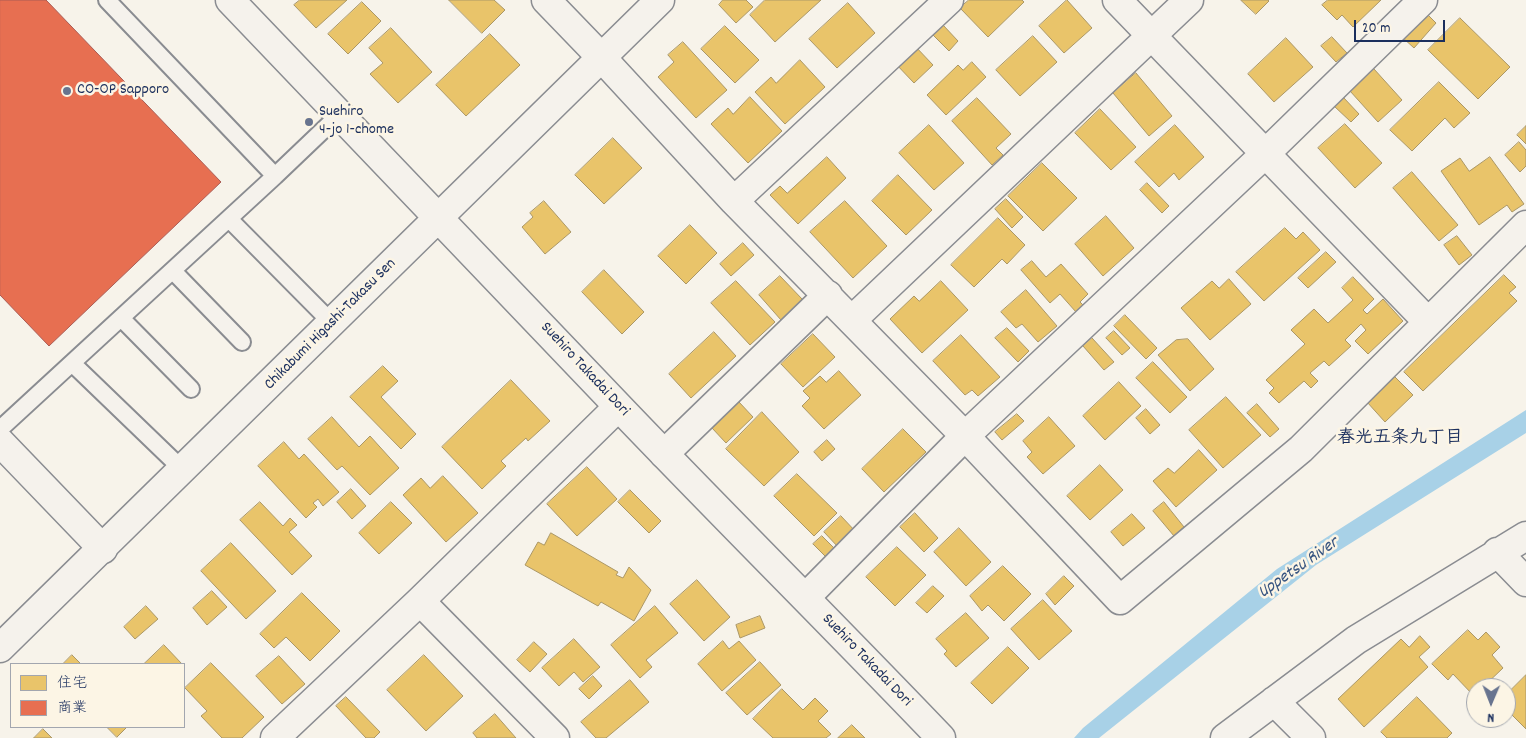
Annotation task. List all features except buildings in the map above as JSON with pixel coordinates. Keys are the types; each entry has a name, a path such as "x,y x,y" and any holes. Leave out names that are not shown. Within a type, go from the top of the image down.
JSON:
{"street":[{"name":"Suehiro Takadai Dori","path":"230,0 439,217 618,407 806,597 938,737"},
{"path":"546,0 734,201 966,436 1120,600 1301,449 1526,225"},
{"name":"Chikabumi Higashi-Takasu Sen","path":"0,648 660,0"},
{"path":"734,201 949,0"},
{"path":"1118,0 1428,322"},
{"path":"852,320 1189,0"},
{"path":"806,597 966,436 1266,153 1423,0"},
{"path":"664,454 828,295"},
{"path":"275,738 420,601 618,407"},
{"path":"0,442 102,549"},
{"path":"1225,738 1356,640 1526,536"},
{"path":"1497,552 1526,582"},
{"path":"420,601 555,738"},
{"path":"1274,701 1311,738"}],"lane":[{"path":"107,0 276,176"},
{"path":"0,429 276,176 340,114"},
{"path":"229,219 332,322"},
{"path":"173,270 242,342"},
{"path":"121,318 191,389"},
{"path":"73,364 183,470"}],"water":[{"name":"Uppetsu River","path":"1526,410 1526,433 1316,565 1099,738 1074,738 1083,728 1277,569"}],"place":[{"name":"CO-OP Sapporo","path":"67,91"},
{"name":"Suehiro 4-jo 1-chome","path":"309,122"}],"district":[{"name":"春光五条九丁目","path":"1400,440"}]}
